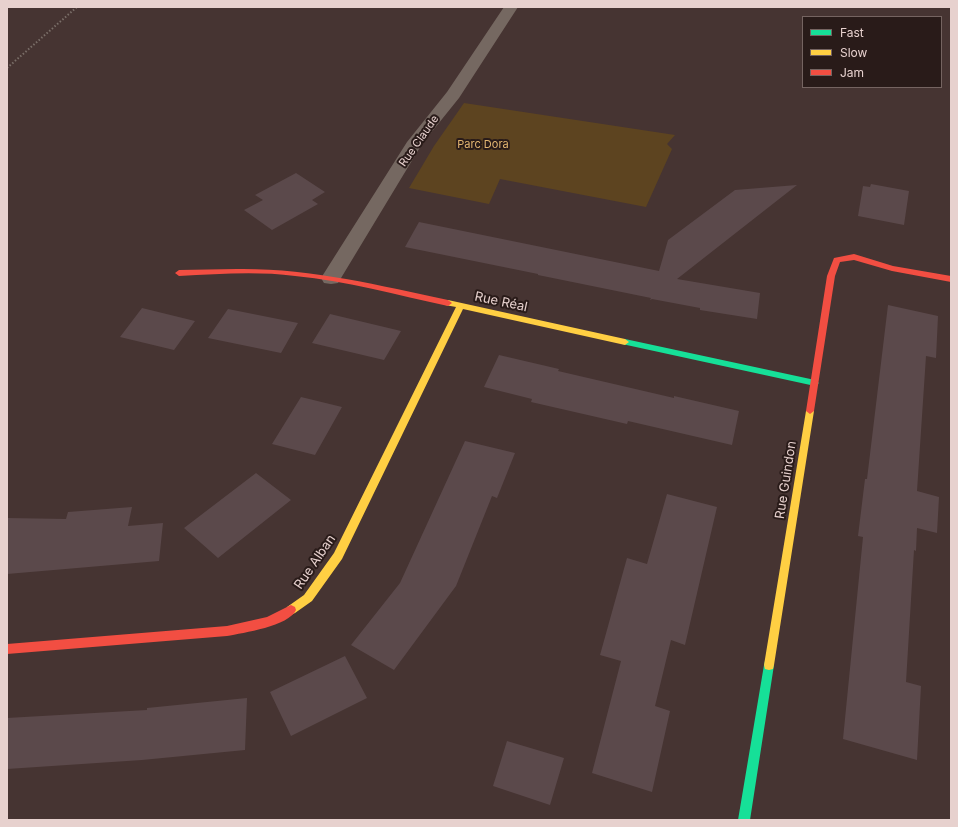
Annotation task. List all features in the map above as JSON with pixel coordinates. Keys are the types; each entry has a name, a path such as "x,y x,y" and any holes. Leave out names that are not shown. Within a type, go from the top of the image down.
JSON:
{"street":[{"name":"Rue Claude","path":"332,278 416,142 460,84 511,7"},
{"name":"Rue Guindon","path":"744,820 831,276 838,260 854,257 892,268 951,279"},
{"name":"Rue Réal","path":"179,273 269,272 295,273 332,278 371,285 460,307 815,383"},
{"name":"Rue Alban","path":"7,649 249,628 286,614 308,598 338,556 460,307"}],"path":[{"path":"7,68 77,7"}],"green space":[{"name":"Parc Dora","path":"464,103 675,135 667,144 672,149 646,207 500,179 489,204 409,188 434,146"}],"building":[{"path":"296,173 325,192 312,200 318,204 272,230 244,210 263,200 255,195"},
{"path":"871,184 909,191 904,225 858,216 863,186 870,187"},
{"path":"797,185 677,279 760,293 757,319 700,310 700,308 652,299 650,300 651,298 405,247 419,222 659,271 668,240 735,190"},
{"path":"888,305 938,316 936,358 926,356 917,491 939,497 937,533 917,528 916,551 914,550 906,682 921,686 917,760 843,739 863,537 858,536 865,479 867,479"},
{"path":"142,308 195,321 174,350 120,337"},
{"path":"228,309 298,323 281,353 208,338"},
{"path":"330,314 401,331 384,360 312,343"},
{"path":"499,355 559,369 558,371 674,398 674,396 739,411 732,445 628,421 627,424 531,402 532,399 484,387"},
{"path":"301,397 342,407 315,455 272,444"},
{"path":"465,441 515,453 497,498 492,496 456,586 394,670 351,645 400,583"},
{"path":"256,473 291,500 218,558 184,528"},
{"path":"667,494 717,507 685,645 671,640 655,706 670,711 652,792 592,773 621,661 600,655 627,558 647,564"},
{"path":"132,507 128,526 163,523 159,561 7,574 7,518 66,519 68,512"},
{"path":"345,656 367,698 291,736 270,692"},
{"path":"247,698 245,750 142,760 7,769 7,718 147,710 147,708"},
{"path":"507,741 564,758 550,805 493,786"}],"traffic: fast":[{"path":"625,342 815,383"},
{"path":"744,820 769,665"}],"traffic: slow":[{"path":"448,303 625,342"},
{"path":"291,610 308,598 338,556 460,307"},
{"path":"769,665 810,411"}],"traffic: jam":[{"path":"810,411 831,276 837,260 854,257 892,268 951,279"},
{"path":"179,273 252,271 295,273 353,282 448,303"},
{"path":"7,649 227,631 269,622 291,610"}]}
